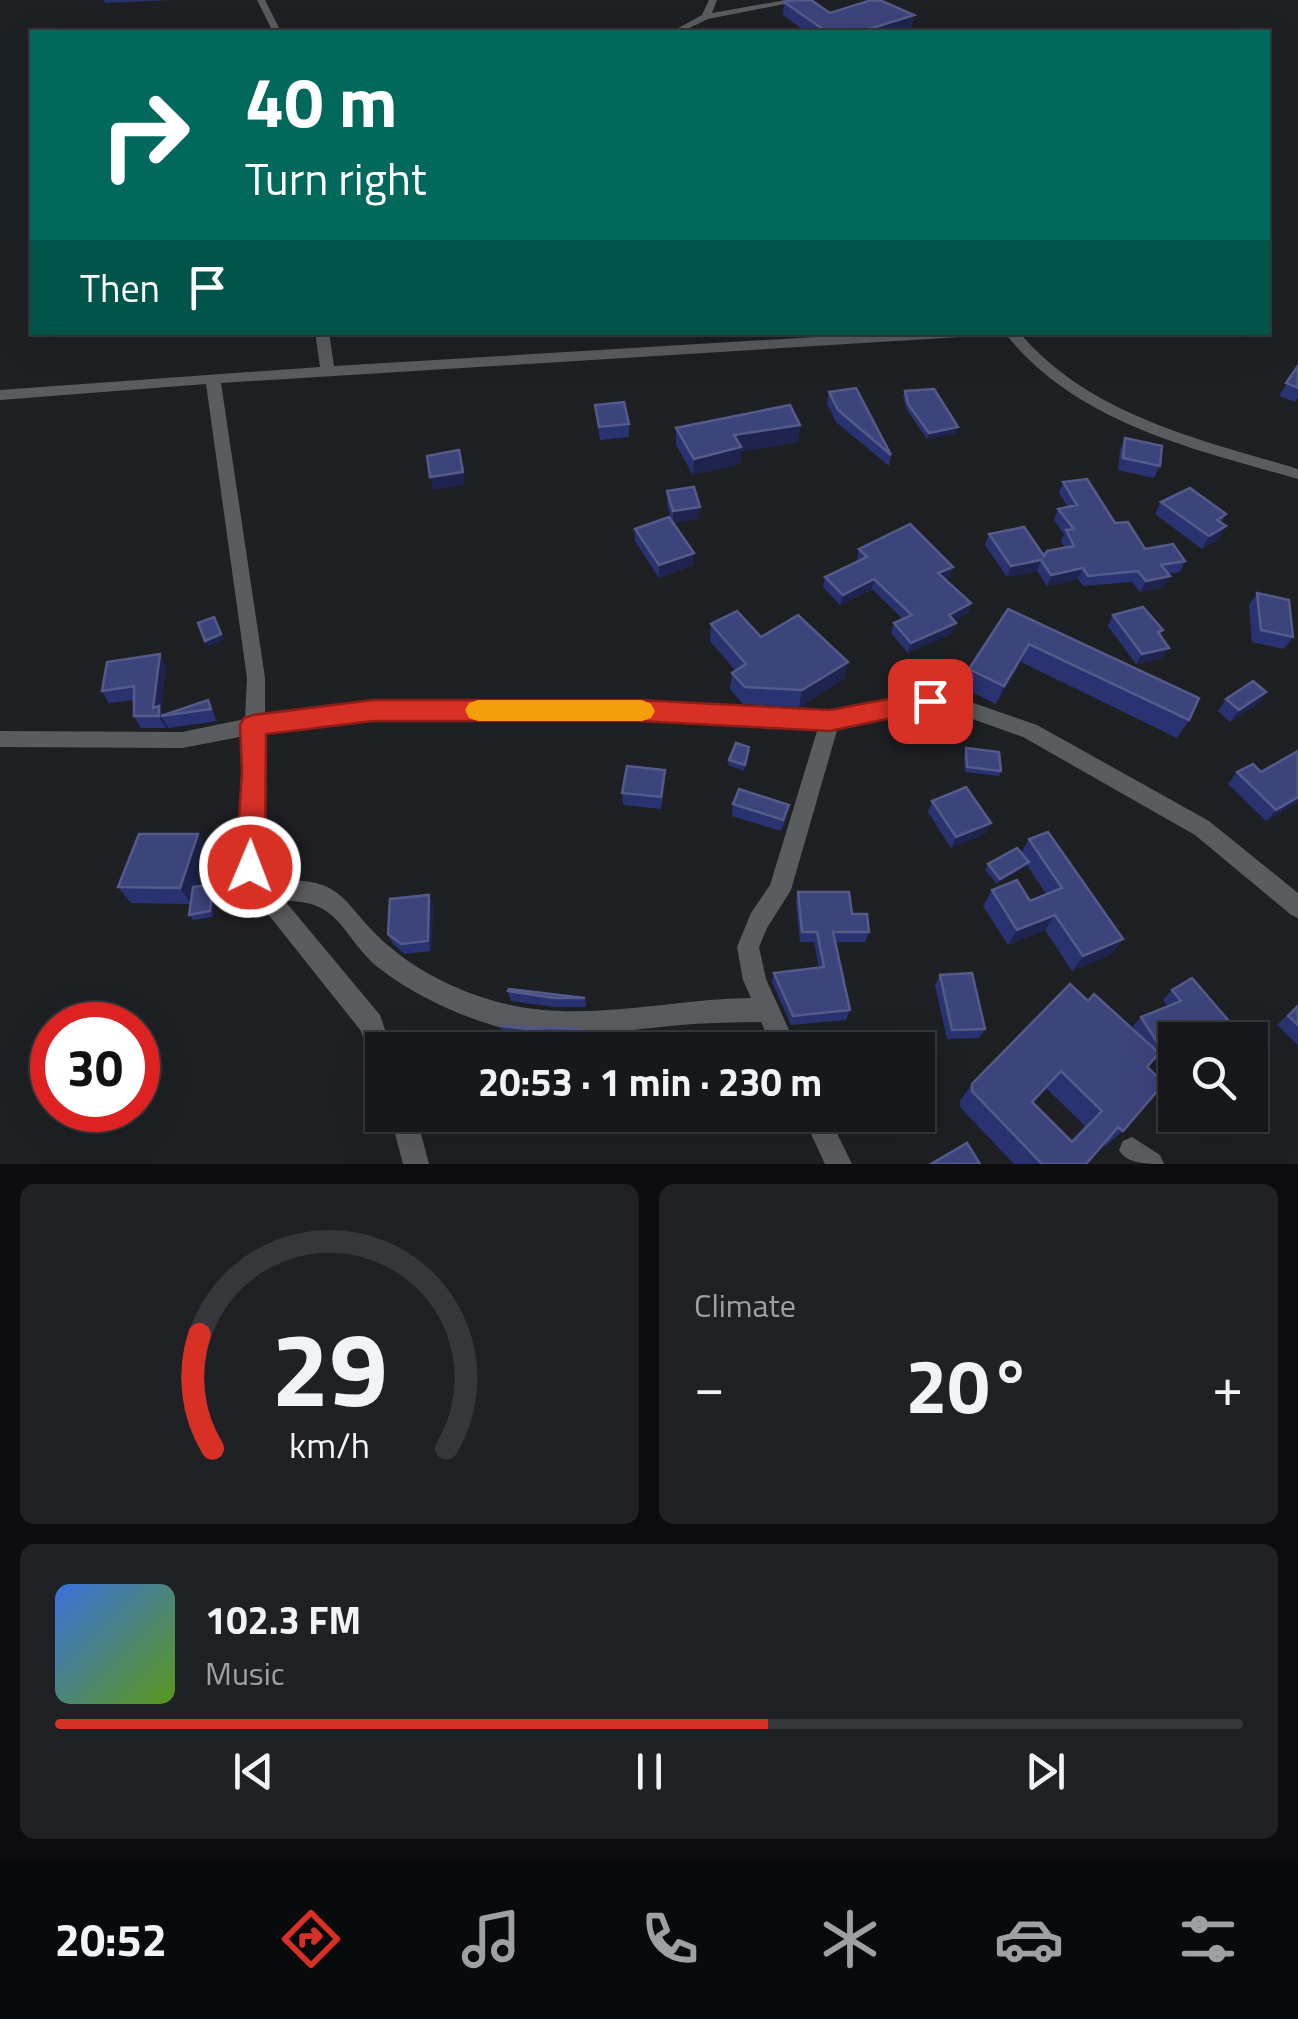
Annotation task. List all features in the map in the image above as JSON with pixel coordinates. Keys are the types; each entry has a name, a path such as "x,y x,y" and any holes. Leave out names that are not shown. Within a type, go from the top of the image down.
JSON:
{"street":[{"path":"261,0 276,30"},
{"path":"706,16 713,0"},
{"path":"679,30 706,16 801,0"},
{"path":"322,335 328,371"},
{"path":"0,394 927,335"},
{"path":"1013,335 1027,356 1081,396 1171,434 1298,474"},
{"path":"214,379 256,678 250,867 264,892 373,1032"},
{"path":"0,739 182,740 253,725 373,710 638,711 830,720 930,701 965,708 1030,731 1202,828 1298,907"},
{"path":"778,1032 755,980 748,947 758,921 780,890 830,720"},
{"path":"264,892 306,888 328,896 348,913 377,950 417,978 494,1014 560,1027 692,1012 768,1010"},
{"path":"408,1132 416,1164"},
{"path":"823,1132 838,1164"}],"building":[{"path":"811,0 830,13 872,0 882,1 914,15 866,30 824,30 784,2"},
{"path":"1298,366 1298,388 1286,383"},
{"path":"856,388 891,455 838,410 829,392"},
{"path":"934,389 958,427 929,433 908,404 905,391"},
{"path":"624,402 629,424 599,427 595,405"},
{"path":"790,405 800,425 734,435 741,447 694,459 676,428"},
{"path":"1125,438 1162,446 1160,466 1123,458"},
{"path":"459,450 463,472 430,477 427,456"},
{"path":"1087,479 1115,523 1128,522 1145,549 1173,544 1185,561 1161,565 1170,576 1146,581 1138,571 1088,576 1083,568 1051,575 1041,560 1011,566 989,534 1024,527 1044,556 1047,551 1074,546 1066,530 1074,529 1058,509 1077,505 1063,482"},
{"path":"694,487 700,507 673,511 667,491"},
{"path":"1190,488 1226,514 1217,520 1226,526 1209,536 1161,502"},
{"path":"669,517 694,553 659,565 635,529"},
{"path":"910,524 953,567 938,573 971,603 949,615 956,623 911,643 894,623 912,615 874,579 843,595 825,577 867,557 859,549"},
{"path":"1257,593 1289,600 1293,637 1261,630"},
{"path":"1143,607 1163,630 1158,632 1169,648 1142,654 1113,615"},
{"path":"1008,609 1199,698 1189,720 1029,644 1004,686 969,669"},
{"path":"737,611 761,637 798,615 848,662 802,690 745,687 732,673 746,664 711,624"},
{"path":"214,617 221,634 205,641 198,623"},
{"path":"160,654 153,708 159,706 159,716 134,716 134,686 102,691 107,662"},
{"path":"1253,681 1266,692 1239,710 1226,699"},
{"path":"208,700 211,709 161,716"},
{"path":"736,743 749,747 745,765 729,760"},
{"path":"966,748 999,752 1001,771 967,767"},
{"path":"1298,751 1298,797 1276,810 1237,772 1253,764 1261,772"},
{"path":"627,766 665,770 661,797 622,793"},
{"path":"966,787 991,823 956,837 932,801"},
{"path":"739,789 789,805 783,820 733,804"},
{"path":"1048,832 1123,939 1083,956 1055,915 1017,930 992,890 1017,880 1030,901 1062,888 1029,839"},
{"path":"139,834 198,834 180,888 118,887"},
{"path":"1017,848 1029,862 1000,879 988,864"},
{"path":"213,884 210,911 189,915 193,887"},
{"path":"798,892 849,892 852,914 867,914 869,932 833,932 850,1010 793,1016 774,973 824,967 817,932 802,932"},
{"path":"429,895 428,941 401,944 388,934 390,899"},
{"path":"972,973 985,1029 952,1030 940,975"},
{"path":"1192,978 1230,1022 1158,1022 1158,1043 1141,1017 1181,1001 1172,990"},
{"path":"1070,984 1088,1001 1094,994 1158,1052 1147,1067 1158,1077 1158,1090 1123,1131 1118,1127 1086,1164 1042,1164 972,1091 972,1084","holes":["1061,1071 1102,1111 1072,1142 1032,1102"]},
{"path":"509,989 585,998 554,998"},
{"path":"1298,1006 1298,1025 1288,1016"},
{"path":"501,1026 581,1029 554,1032"},
{"path":"967,1143 980,1164 931,1164"}],"slow traffic":[{"path":"478,710 642,711"}],"route":[{"path":"250,867 253,725 373,710 638,711 830,720 930,701"}]}
